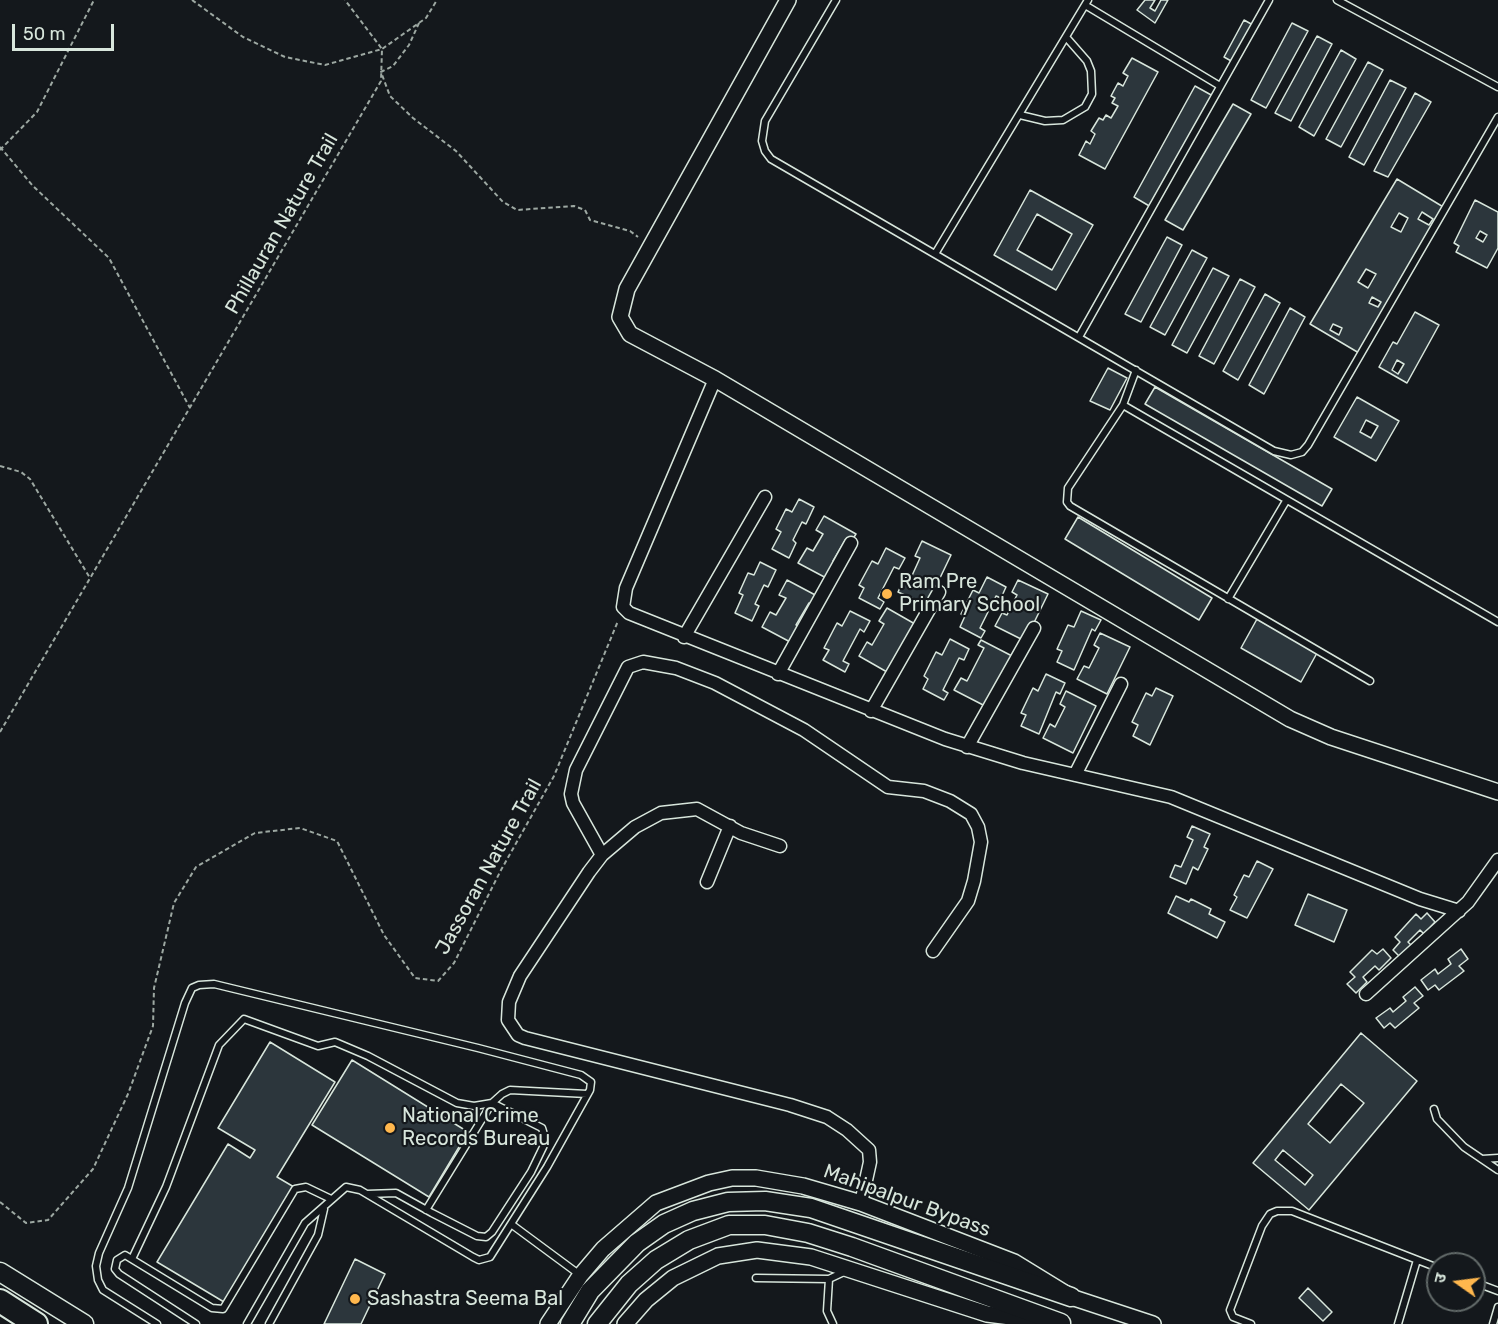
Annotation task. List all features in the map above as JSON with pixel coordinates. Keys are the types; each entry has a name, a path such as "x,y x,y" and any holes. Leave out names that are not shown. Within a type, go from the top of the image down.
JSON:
{"highway":[{"path":"0,1301 36,1324"}],"main road":[{"path":"570,1324 590,1291 637,1243 664,1224 683,1215 728,1202 765,1201 811,1208 1071,1297"},
{"path":"597,1324 629,1284 656,1260 689,1240 729,1225 765,1225 808,1233 852,1247 1063,1324"},
{"path":"0,1272 84,1324"}],"street":[{"path":"788,0 627,290 621,305 620,317 624,327 637,339 715,379 1290,719 1331,737 1498,792"},
{"path":"715,379 626,588 623,607 638,618 967,747 1171,797 1420,899 1460,911"},
{"path":"684,637 765,497"},
{"path":"778,674 851,543"},
{"path":"871,711 939,592"},
{"path":"967,747 1034,628"},
{"path":"602,855 573,803 573,782 579,761 628,667 643,662 676,668 715,684 804,730 888,787 924,791 950,801 971,814 978,827 981,842 974,881 968,901 933,951"},
{"path":"1075,775 1121,684"},
{"path":"780,846 758,840 696,809 671,810 635,827 602,855 516,982 507,1011 513,1029 525,1038 790,1105 827,1117 847,1130 869,1150 870,1162 861,1203"},
{"path":"707,882 730,826"},
{"path":"1366,994 1460,911 1498,860"},
{"name":"Mahipalpur Bypass","path":"548,1324 580,1276 603,1249 656,1203 709,1183 732,1178 756,1178 803,1186 861,1203 1014,1262 1071,1297 1153,1324"},
{"path":"625,1324 646,1300 674,1278 718,1256 757,1250 811,1257 852,1268 987,1314 1063,1324"}],"lane":[{"path":"836,0 765,121 762,130 765,151 780,166 1274,451 1291,455 1302,452 1498,117"},
{"path":"1079,337 1269,0"},
{"path":"1337,0 1498,87"},
{"path":"935,254 1087,3 1220,86"},
{"path":"1020,115 1045,121 1063,120 1085,107 1092,94 1091,71 1087,61 1066,37"},
{"path":"1136,370 1124,405 1068,488 1067,502 1137,547 1370,681"},
{"path":"1124,405 1498,622"},
{"path":"1228,599 1286,501"},
{"path":"157,1324 103,1290 98,1280 96,1266 99,1253 131,1180 188,993 199,985 214,984 580,1075 591,1082 587,1094 512,1224 490,1257 479,1260 442,1241 367,1194 346,1187 306,1223 248,1324"},
{"path":"132,1259 166,1187 219,1045 244,1019 318,1046 335,1042 368,1056 457,1103 474,1106 492,1103 542,1128 546,1140 531,1172 492,1232 486,1237 477,1236 396,1193 367,1194"},
{"path":"426,1210 492,1103 510,1090 587,1094"},
{"path":"1434,1109 1443,1127 1481,1159 1498,1170"},
{"path":"1481,1159 1498,1158"},
{"path":"196,1324 119,1274 115,1269 117,1260 124,1255 212,1308 223,1309 295,1189 311,1188 331,1199"},
{"path":"269,1324 318,1235 324,1209"},
{"path":"1251,1324 1233,1317 1230,1310 1262,1226 1270,1214 1292,1211 1426,1263"},
{"path":"512,1224 580,1276"},
{"path":"1398,1324 1417,1260"},
{"path":"756,1278 829,1279 852,1268"},
{"path":"829,1279 827,1311 833,1324"},
{"path":"1492,1324 1498,1307"}],"path":[{"path":"94,0 37,112 0,148 33,186 109,258 190,408"},
{"path":"192,0 243,37 285,57 325,65 382,49 426,18 437,0"},
{"path":"345,0 382,49"},
{"path":"419,23 409,45 393,66 381,72 390,96 413,118 456,151 503,202 517,210 574,206 585,210 590,220 630,231 652,246"},
{"name":"Phillauran Nature Trail","path":"0,732 381,81 382,49"},
{"path":"0,466 21,472 30,479 90,578"},
{"name":"Jassoran Nature Trail","path":"0,1202 26,1223 48,1220 93,1169 128,1094 153,1026 154,988 174,903 196,867 255,832 300,828 337,841 384,935 402,961 415,978 438,981 454,963 501,870 554,776 623,607"}],"building":[{"path":"1145,0 1155,0 1150,8 1155,11 1161,0 1168,0 1155,23 1137,10"},
{"path":"1244,20 1253,25 1233,62 1224,57"},
{"path":"1292,23 1308,31 1266,108 1251,100"},
{"path":"1317,36 1332,44 1291,121 1275,113"},
{"path":"1341,50 1356,59 1314,136 1299,127"},
{"path":"1132,58 1158,72 1105,169 1079,155 1086,141 1090,144 1095,134 1091,131 1099,118 1103,120 1106,115 1111,118 1118,106 1112,103 1115,98 1111,96 1118,83 1123,86 1128,76 1123,73"},
{"path":"1368,62 1383,70 1341,147 1326,139"},
{"path":"1390,80 1406,88 1364,165 1349,157"},
{"path":"1195,86 1213,96 1151,207 1134,197"},
{"path":"1415,93 1431,102 1388,177 1374,171"},
{"path":"1233,104 1251,114 1183,230 1165,220"},
{"path":"1397,179 1445,208 1359,353 1310,324","holes":["1422,212 1433,219 1429,225 1418,219","1399,213 1408,218 1401,232 1391,227","1366,269 1376,274 1368,288 1358,282","1372,297 1381,302 1378,307 1369,303","1333,324 1342,328 1339,335 1330,330"]},
{"path":"1030,190 1093,225 1056,290 994,255","holes":["1037,214 1072,234 1052,270 1017,250"]},
{"path":"1475,200 1498,212 1498,248 1487,268 1456,252 1459,246 1454,243","holes":["1480,231 1487,235 1483,242 1476,238"]},
{"path":"1167,237 1182,245 1141,322 1125,314"},
{"path":"1192,250 1207,258 1165,335 1150,327"},
{"path":"1213,268 1229,276 1187,353 1172,345"},
{"path":"1240,279 1255,287 1214,364 1199,356"},
{"path":"1265,294 1280,303 1238,380 1223,371"},
{"path":"1290,308 1305,317 1264,394 1249,385"},
{"path":"1415,312 1439,325 1407,383 1379,367 1393,342 1397,344","holes":["1397,360 1404,364 1398,374 1392,370"]},
{"path":"1108,368 1127,378 1110,410 1090,401"},
{"path":"1155,387 1332,489 1322,506 1145,404"},
{"path":"1357,397 1399,421 1376,461 1334,437","holes":["1366,420 1378,426 1371,438 1360,432"]},
{"path":"799,499 814,507 806,524 802,522 793,540 796,543 789,558 772,549 781,532 776,529 786,509 792,512"},
{"path":"824,516 856,534 851,542 846,539 833,561 839,564 830,580 798,563 807,548 813,551 823,534 816,530"},
{"path":"1078,517 1212,598 1199,620 1065,539"},
{"path":"922,541 951,555 927,605 898,592 905,577 910,580 920,558 915,556"},
{"path":"886,548 905,558 899,569 894,567 878,598 884,602 880,609 859,598 864,588 859,585 872,561 878,564"},
{"path":"760,562 776,570 768,587 764,585 755,604 759,606 752,621 735,613 743,595 739,593 748,573 754,575"},
{"path":"987,577 1006,587 1001,598 996,596 980,628 985,631 981,638 960,627 965,616 961,614 973,590 979,593"},
{"path":"787,580 819,597 814,606 809,603 796,625 802,629 794,644 762,627 770,612 776,615 786,598 779,595"},
{"path":"1018,580 1048,594 1025,641 995,626 1002,613 1007,615 1017,595 1012,592"},
{"path":"887,608 915,624 887,672 859,656 867,642 872,645 884,624 879,621"},
{"path":"850,611 870,621 864,632 860,629 843,661 849,664 845,672 823,660 829,650 824,648 837,623 842,626"},
{"path":"1081,611 1101,620 1095,631 1092,629 1074,670 1057,662 1062,651 1057,649 1068,625 1074,627"},
{"path":"1257,619 1317,653 1301,682 1241,648"},
{"path":"1100,633 1130,647 1107,694 1077,679 1084,666 1089,668 1099,648 1094,645"},
{"path":"950,639 969,649 964,660 959,658 943,690 948,693 944,700 923,689 928,679 924,676 936,652 942,655"},
{"path":"981,640 1014,657 987,707 954,690 961,678 967,681 984,648 978,645"},
{"path":"1046,674 1065,683 1060,694 1056,692 1039,734 1021,726 1026,715 1021,713 1033,688 1038,691"},
{"path":"1156,688 1173,696 1150,745 1133,736 1138,725 1132,722 1146,693 1152,696"},
{"path":"1066,691 1096,706 1073,753 1043,738 1050,724 1055,727 1065,707 1060,704"},
{"path":"1192,826 1210,834 1204,847 1208,849 1198,870 1193,867 1186,884 1170,877 1175,865 1181,867 1193,840 1187,837"},
{"path":"1257,861 1273,869 1247,918 1230,910 1237,897 1234,895 1244,875 1249,877"},
{"path":"1308,894 1347,910 1334,942 1295,925"},
{"path":"1176,896 1189,902 1191,899 1211,909 1209,914 1225,922 1217,938 1168,913"},
{"path":"1427,913 1435,922 1424,934 1420,930 1408,942 1412,946 1401,958 1393,950 1400,942 1395,937 1416,914 1421,919"},
{"path":"1383,949 1391,958 1379,970 1375,966 1363,977 1367,982 1356,993 1347,984 1355,977 1350,972 1372,950 1377,954"},
{"path":"1461,949 1468,959 1459,966 1464,971 1439,990 1435,985 1428,990 1421,980 1435,969 1438,974 1451,964 1448,959"},
{"path":"1415,987 1423,996 1414,1003 1419,1008 1395,1028 1390,1023 1384,1028 1376,1018 1390,1008 1393,1012 1406,1001 1403,997"},
{"path":"1361,1033 1417,1081 1309,1210 1253,1163","holes":["1341,1084 1364,1103 1330,1143 1308,1124","1283,1150 1313,1175 1305,1185 1275,1160"]},
{"path":"270,1042 335,1082 277,1177 294,1187 224,1302 157,1262 228,1144 250,1158 255,1150 218,1128"},
{"name":"National Crime Records Bureau","path":"352,1060 468,1132 429,1197 312,1125"},
{"name":"Sashastra Seema Bal","path":"355,1259 385,1274 361,1324 324,1324"},
{"path":"1308,1288 1332,1312 1323,1321 1299,1298"}],"place":[{"name":"Ram Pre Primary School","path":"887,594"},
{"name":"National Crime Records Bureau","path":"390,1128"},
{"name":"Sashastra Seema Bal","path":"355,1299"}]}
